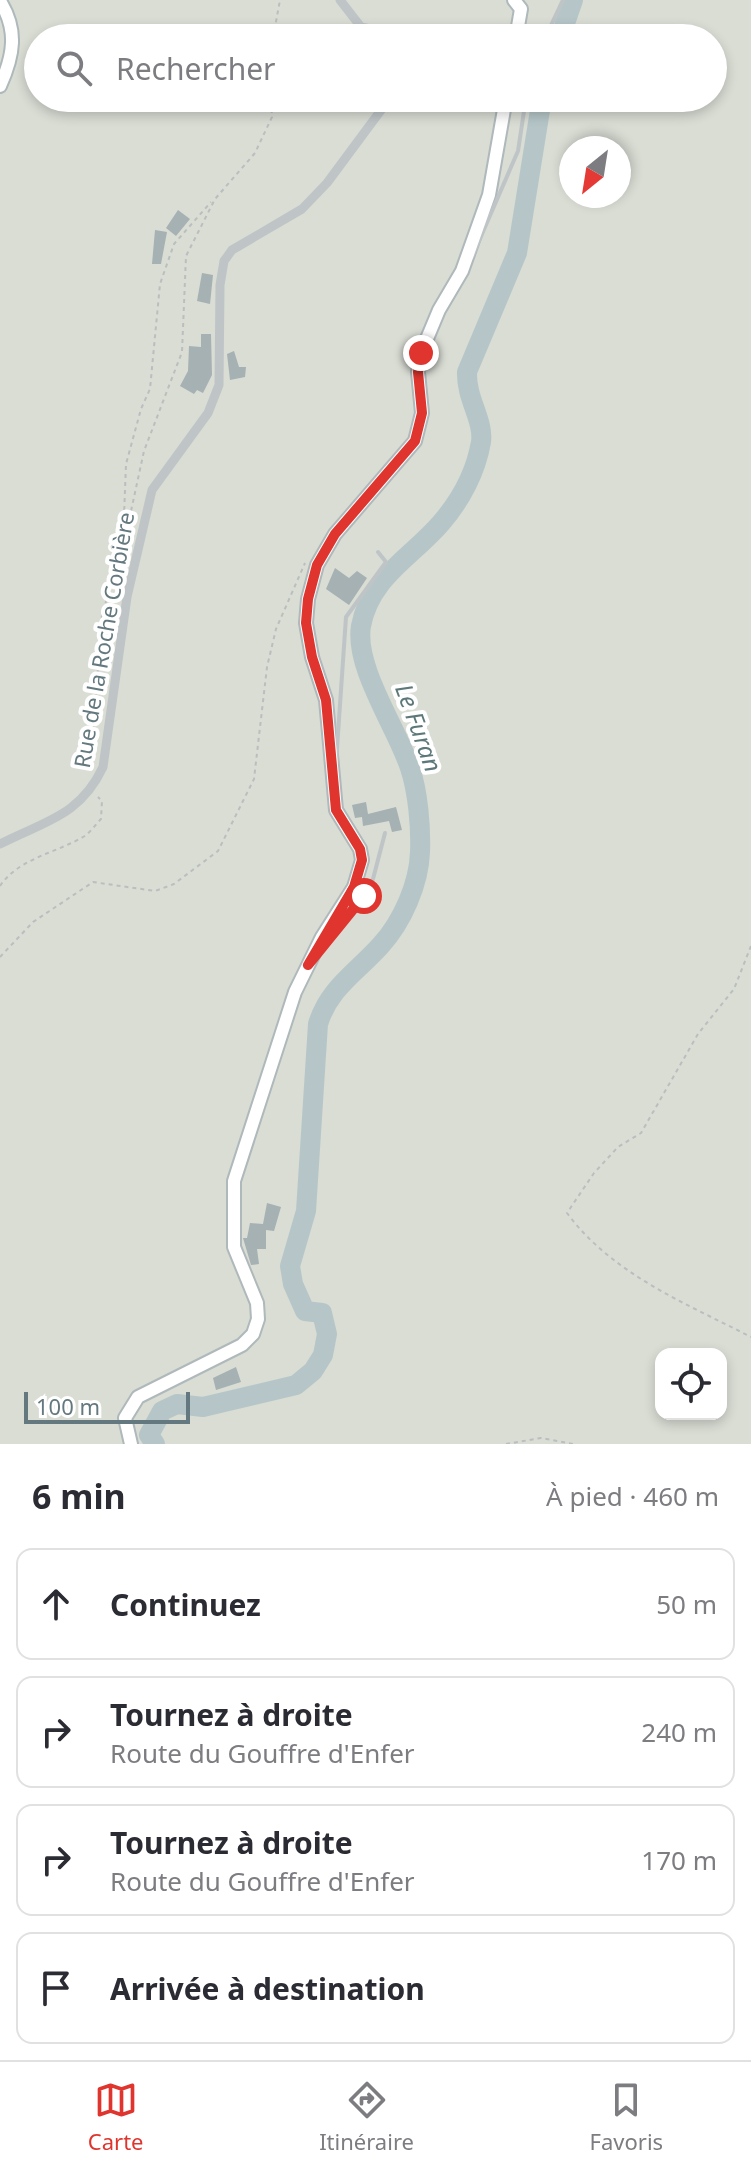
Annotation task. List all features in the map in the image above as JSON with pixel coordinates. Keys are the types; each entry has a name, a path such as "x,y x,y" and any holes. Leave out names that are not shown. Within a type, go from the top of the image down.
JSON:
{"street":[{"path":"340,0 359,24"},
{"path":"514,0 521,9 518,24"},
{"path":"0,1 13,30 13,44 0,86"},
{"name":"Rue de la Roche Corbière","path":"0,844 72,811 92,791 103,767 127,597 152,490 208,413 219,385 220,285 224,261 232,250 302,209 327,183 380,112"},
{"path":"131,1444 125,1418 138,1397 242,1345 253,1334 258,1319 257,1303 234,1247 234,1181 256,1106 278,1055 295,992 354,887 362,860 360,849 336,810 326,700 312,657 306,623 317,565 335,534 415,441 422,413 418,372 421,353 439,310 464,268 489,195 504,112"}],"lane":[{"path":"552,24 563,0"},
{"path":"464,268 478,250 518,151 524,112"},
{"path":"333,769 339,755 339,707 346,617 386,562 378,552"},
{"path":"308,965 364,896 373,879 385,833"}],"path":[{"path":"276,24 280,0"},
{"path":"123,548 126,464 141,409 150,389 160,284 174,244 255,153 272,112"},
{"path":"0,886 52,848 84,836 101,819 102,801 92,791 89,781 102,614 123,548 144,451 182,352 186,256 215,199"},
{"path":"0,957 33,922 93,882 155,891 174,884 218,851 254,779 270,655 282,609 305,563"},
{"path":"751,946 734,989 698,1034 641,1133 618,1147 594,1173 567,1213 584,1237 626,1271 751,1337"},
{"path":"506,1444 541,1438 573,1444"}],"shaded area":[{"path":"0,0 751,0 751,1444 0,1444"}],"building":[{"path":"178,210 190,219 176,236 166,228"},
{"path":"155,230 167,232 161,264 152,264"},
{"path":"202,273 213,275 210,304 197,301"},
{"path":"201,334 211,334 212,375 203,393 197,390 194,394 180,386 188,371 189,346 201,347"},
{"path":"234,351 239,367 246,367 245,377 230,380 227,354"},
{"path":"335,568 349,578 357,571 367,578 349,605 326,589"},
{"path":"366,802 368,814 396,807 402,830 392,832 389,821 363,826 362,817 355,818 352,805"},
{"path":"267,1203 281,1207 274,1231 266,1230 266,1249 257,1249 259,1264 251,1265 243,1238 247,1238 250,1223 263,1224"},
{"path":"236,1367 241,1382 216,1390 213,1378"}],"waterway":[{"name":"Le Furan","path":"565,24 573,0"},
{"name":"Le Furan","path":"155,1444 149,1435 162,1411 177,1404 203,1407 296,1385 313,1371 323,1355 327,1334 322,1313 305,1311 293,1284 290,1266 306,1211 318,1024 336,991 396,925 413,889 420,852 413,777 370,678 364,660 361,626 373,594 448,514 467,485 475,464 481,434 467,372 517,253 540,112"}],"route":[{"path":"364,896 308,965 354,887 362,860 360,849 336,810 326,700 312,657 306,623 308,599 317,565 335,534 415,441 422,413 418,372 421,353"}]}
